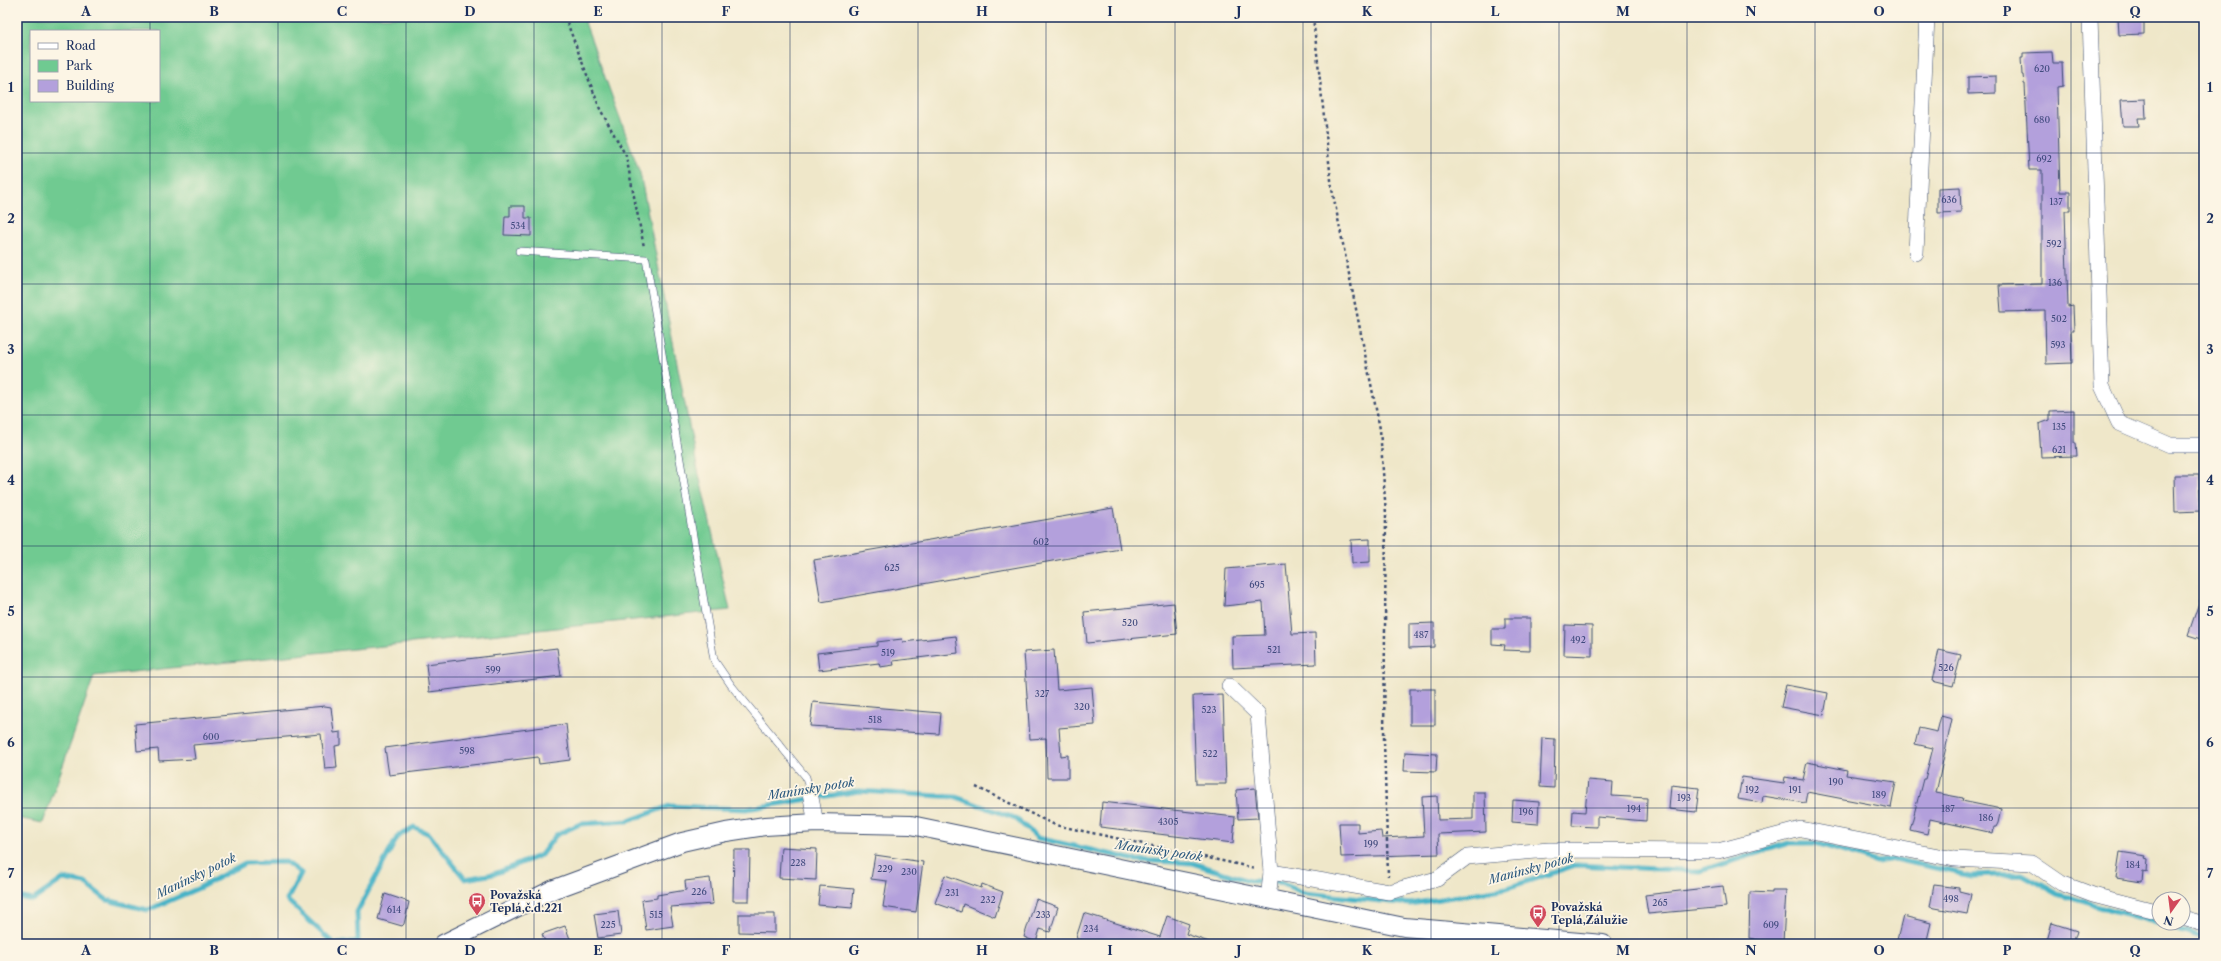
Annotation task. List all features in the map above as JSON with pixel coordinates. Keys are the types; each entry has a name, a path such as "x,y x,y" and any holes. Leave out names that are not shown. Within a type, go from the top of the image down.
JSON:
{"street":[{"path":"1916,253 1927,17"},
{"path":"2090,17 2102,386 2119,423 2170,444 2204,445"},
{"path":"1229,686 1258,714 1271,872 1268,900"},
{"path":"811,799 816,823"},
{"path":"442,944 552,890 682,842 765,826 816,823 910,825 1404,927 1534,941 1603,944"},
{"path":"1271,872 1389,892 1437,878 1467,857 1549,850 1718,851 1801,829 1954,859 2032,863 2061,883 2093,895 2151,910"},
{"path":"2191,920 2204,924"}],"lane":[{"path":"518,251 646,259 714,660 730,685 806,777 811,799"}],"path":[{"path":"566,17 600,108 626,156 646,259"},
{"path":"1313,17 1332,189 1380,429 1386,514 1384,740 1389,892"},
{"path":"976,787 1055,825 1271,872"}],"green space":[{"path":"17,17 583,17 640,173 697,466 730,610 94,676 43,823 17,818"}],"building":[{"path":"2118,17 2144,17 2144,34 2119,35"},
{"path":"2052,52 2053,63 2062,63 2063,86 2057,87 2060,192 2070,192 2070,211 2065,211 2068,307 2073,306 2074,331 2071,331 2072,363 2046,364 2045,311 2001,312 1999,285 2042,284 2042,170 2029,170 2025,84 2022,75 2021,58 2023,58 2023,53"},
{"path":"1996,76 1996,93 1968,94 1968,77"},
{"path":"2145,99 2146,118 2138,118 2139,126 2123,126 2121,100"},
{"path":"1960,187 1961,212 1938,213 1938,188"},
{"path":"510,206 525,206 525,218 531,218 531,236 504,235 505,216 510,216"},
{"path":"2074,410 2074,443 2076,443 2077,456 2041,457 2039,424 2050,420 2050,411"},
{"path":"2174,475 2199,475 2201,511 2175,512"},
{"path":"1113,508 1120,549 821,602 814,560"},
{"path":"1370,539 1370,562 1352,563 1351,540"},
{"path":"1286,564 1292,634 1315,633 1316,664 1233,668 1232,636 1265,635 1263,602 1224,606 1226,569"},
{"path":"2202,594 2204,595 2204,640 2188,635"},
{"path":"1174,603 1177,634 1087,643 1084,612"},
{"path":"1505,618 1530,618 1530,651 1504,650 1505,645 1492,644 1492,629 1505,629"},
{"path":"1434,623 1434,647 1409,648 1409,624"},
{"path":"1565,625 1592,626 1592,656 1564,655"},
{"path":"956,636 958,653 893,661 894,665 880,667 879,663 819,670 817,653 877,646 877,642 902,639 903,642"},
{"path":"557,648 561,676 429,692 426,664"},
{"path":"1054,650 1057,690 1092,687 1095,725 1059,728 1061,756 1068,755 1068,778 1047,778 1046,738 1030,739 1024,652"},
{"path":"1939,650 1961,655 1953,686 1932,681"},
{"path":"1786,685 1828,693 1824,715 1781,707"},
{"path":"1410,689 1435,689 1435,725 1410,725"},
{"path":"1223,695 1226,784 1196,784 1193,696"},
{"path":"813,702 941,713 939,734 810,726"},
{"path":"325,706 331,707 334,733 341,732 341,745 335,746 337,768 325,769 321,734 193,745 195,759 159,761 158,749 137,751 135,724"},
{"path":"1941,716 1952,719 1936,793 1963,798 1962,801 2001,809 1998,823 1996,827 1994,827 1993,833 1930,819 1927,834 1910,830 1923,779 1925,779 1933,748 1915,744 1919,728 1937,732"},
{"path":"566,724 570,760 539,764 538,757 389,775 385,748"},
{"path":"1542,738 1555,739 1554,788 1540,787"},
{"path":"1405,752 1437,754 1436,772 1404,771"},
{"path":"1807,762 1847,770 1846,775 1896,782 1891,808 1807,792 1805,803 1763,796 1762,803 1738,799 1742,777 1784,783 1785,777 1803,780"},
{"path":"1588,780 1613,782 1612,796 1647,798 1646,821 1597,817 1597,827 1572,826 1573,811 1585,812"},
{"path":"1671,785 1699,788 1696,812 1669,809"},
{"path":"1255,788 1258,818 1238,819 1236,790"},
{"path":"1473,792 1485,792 1486,832 1438,834 1439,854 1341,857 1339,823 1358,823 1358,833 1381,831 1382,838 1424,836 1422,797 1437,796 1438,820 1473,819"},
{"path":"1513,800 1539,802 1538,824 1512,822"},
{"path":"1102,802 1235,817 1233,843 1100,827"},
{"path":"781,847 817,849 816,880 779,878"},
{"path":"734,850 750,850 749,901 733,901"},
{"path":"2120,852 2146,856 2145,858 2148,859 2147,872 2143,871 2142,882 2116,878"},
{"path":"875,855 923,862 916,912 883,907 887,881 871,879"},
{"path":"945,875 981,888 982,884 1003,892 995,917 963,904 961,912 935,903"},
{"path":"710,878 713,904 670,907 673,926 646,930 642,900 657,898 657,895 686,890 685,881"},
{"path":"1934,885 1959,888 1959,891 1971,894 1967,914 1930,907"},
{"path":"820,886 854,889 852,908 818,905"},
{"path":"1723,886 1726,907 1648,914 1645,895"},
{"path":"1772,890 1786,890 1783,942 1762,941 1749,938 1750,892 1772,893"},
{"path":"385,894 409,902 404,924 402,926 378,919"},
{"path":"1036,899 1058,907 1050,932 1040,929 1036,942 1024,937"},
{"path":"618,911 621,935 598,938 594,914"},
{"path":"1084,913 1160,937 1167,916 1189,924 1186,934 1209,942 1209,944 1093,944 1076,938"},
{"path":"739,914 775,914 775,933 739,932"},
{"path":"1903,916 1931,923 1926,944 1896,944"},
{"path":"2052,923 2077,931 2073,944 2046,944"},
{"path":"565,926 572,944 546,944 542,934"}],"waterway":[{"name":"Manínsky potok","path":"337,944 358,941 357,912 398,836 414,827 429,834 465,879 494,874 541,855 556,835 580,824 628,821 669,806 746,809 859,791 956,797 1015,818 1038,838 1136,860 1192,863 1249,881 1276,881 1304,893 1410,904 1507,888 1576,865 1700,871 1789,843 1816,843 1877,862 1895,859 1971,876 2022,874 2058,894 2204,937"},
{"name":"Manínsky potok","path":"17,824 19,827 17,833"},
{"name":"Manínsky potok","path":"17,897 33,900 63,879 85,883 107,900 148,910 199,888 245,863 286,862 301,873 287,900 334,944"}],"place":[{"name":"Považská Teplá,č.d.221","path":"477,916"},
{"name":"Považská Teplá,Zálužie","path":"1538,928"}]}
